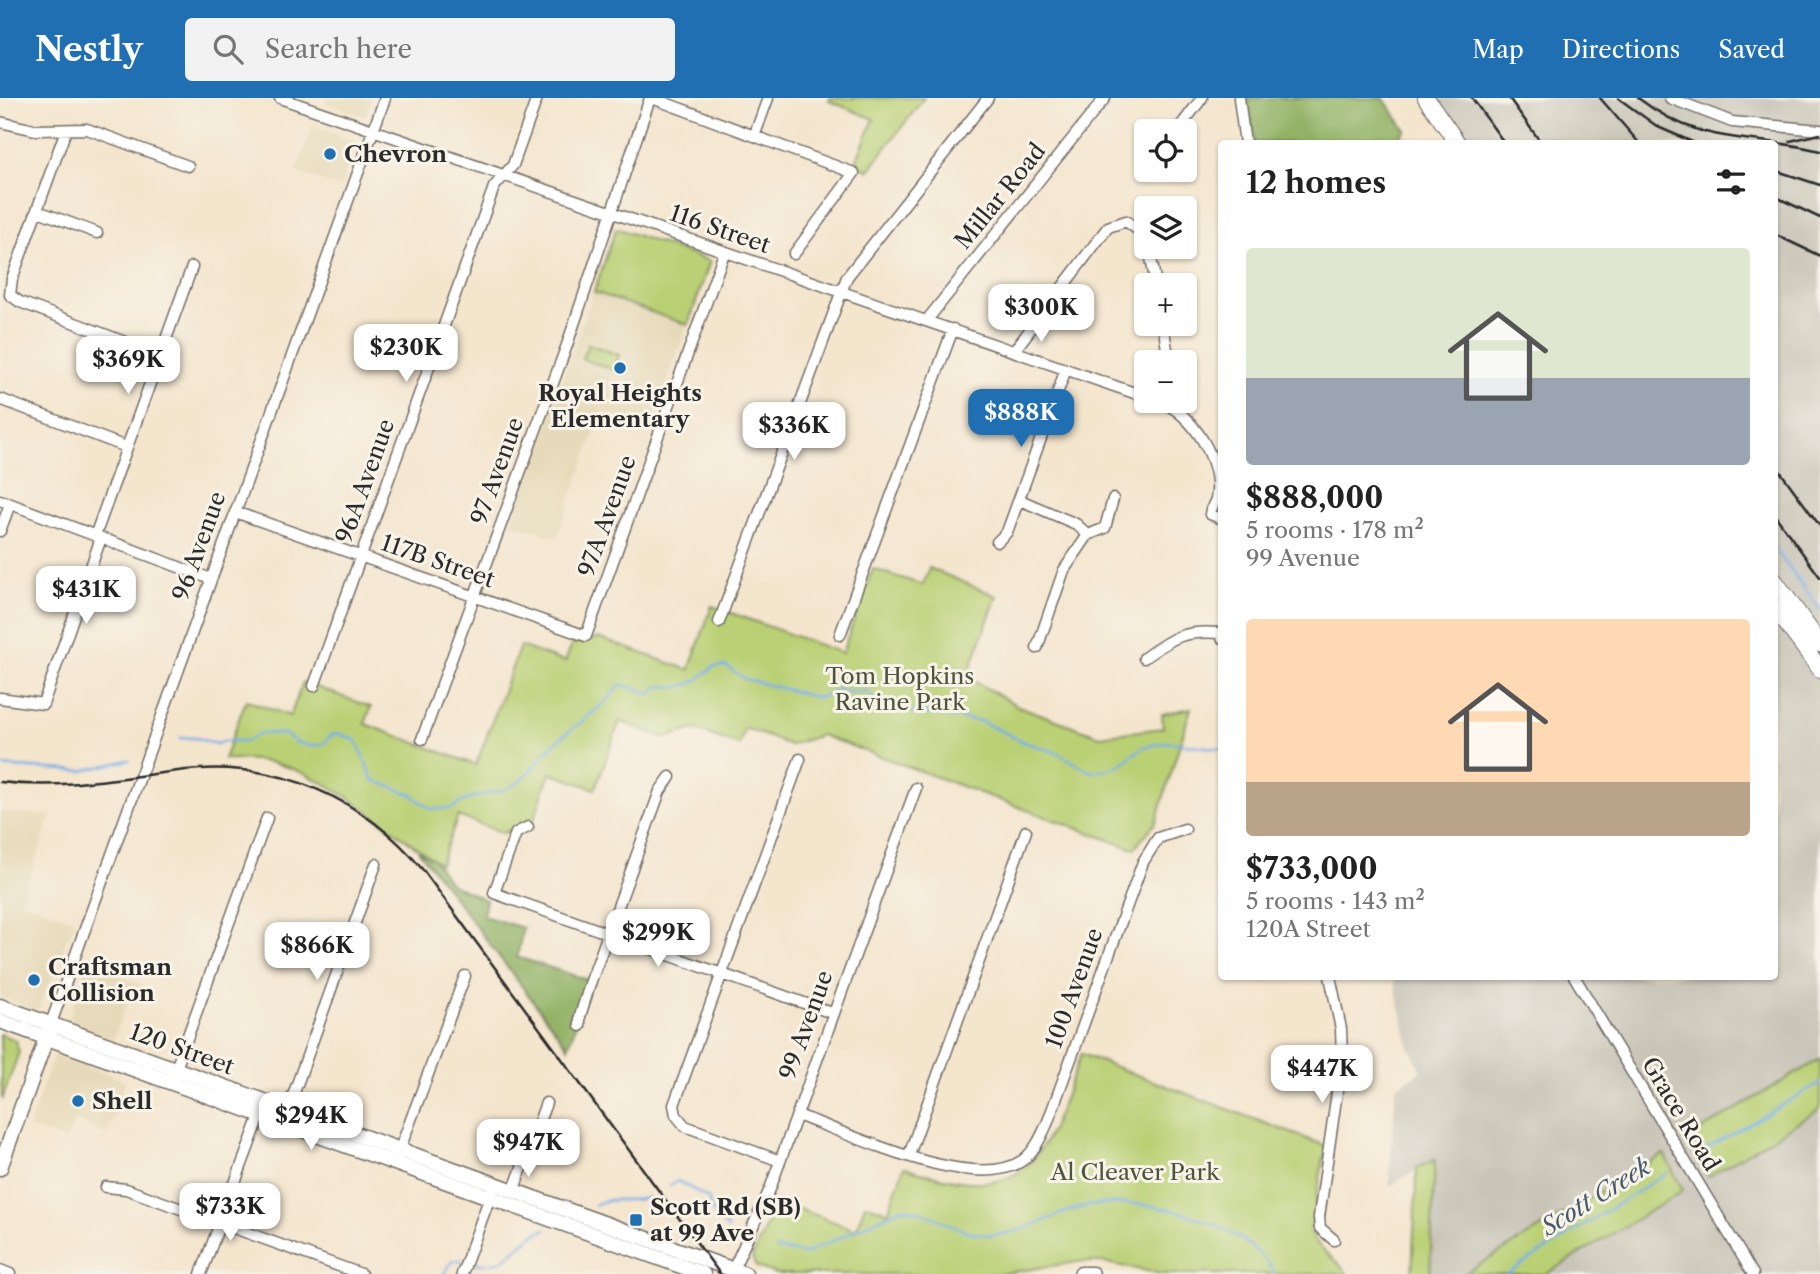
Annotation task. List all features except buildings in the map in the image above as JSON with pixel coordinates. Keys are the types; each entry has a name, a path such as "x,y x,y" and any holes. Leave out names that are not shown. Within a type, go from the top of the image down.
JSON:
{"highway":[{"path":"1413,98 1442,140"},
{"path":"1426,98 1455,140"},
{"path":"1778,586 1820,644"},
{"path":"1778,612 1820,669"}],"main road":[{"name":"120 Street","path":"0,1006 48,1032"},
{"name":"120 Street","path":"0,1021 48,1032 492,1191 703,1274"},
{"name":"96 Avenue","path":"0,1168 48,1032"},
{"name":"120 Street","path":"173,1077 260,1116 286,1118"},
{"name":"120 Street","path":"492,1191 513,1192 736,1272"},
{"path":"1082,1274 1092,1274"}],"street":[{"name":"116 Street","path":"280,98 502,177 1134,393"},
{"name":"96 Avenue","path":"48,1032 385,98"},
{"name":"96A Avenue","path":"314,686 494,187 513,165 537,98"},
{"path":"651,98 855,173 794,254"},
{"name":"97 Avenue","path":"422,739 651,98"},
{"path":"755,134 768,98"},
{"path":"719,622 847,277 988,98"},
{"name":"Millar Road","path":"927,320 1105,98"},
{"path":"1186,119 1202,98"},
{"path":"1239,98 1244,140"},
{"path":"1670,98 1732,122 1820,130"},
{"path":"0,122 35,130 87,129 188,166"},
{"path":"66,130 12,279 10,295 24,304 159,355"},
{"path":"38,211 97,233"},
{"path":"1014,351 1108,227 1126,221 1134,227"},
{"name":"97A Avenue","path":"586,636 724,253"},
{"path":"0,698 43,704 127,447 192,267"},
{"path":"840,635 953,329"},
{"path":"997,542 1007,532 1066,369"},
{"path":"0,399 127,447"},
{"path":"1176,413 1200,435 1213,461 1218,494"},
{"path":"1020,499 1076,524 1088,535"},
{"path":"1037,648 1064,570 1088,535 1105,528 1113,499"},
{"path":"0,531 5,502 211,579"},
{"path":"1218,502 1210,514 1218,517"},
{"name":"117B Street","path":"235,512 586,636"},
{"path":"1144,658 1171,638 1194,631 1218,634"},
{"path":"780,1161 693,1130 681,1123 676,1115 676,1099 800,759"},
{"path":"580,1026 580,1016 660,791 670,777"},
{"name":"99 Avenue","path":"736,1272 780,1161 916,788"},
{"path":"173,1077 267,818"},
{"path":"528,827 516,833 494,893 608,936 832,1013"},
{"name":"100 Avenue","path":"909,1156 955,1170 1006,1167 1029,1155 1044,1131 1147,853 1161,836 1185,828"},
{"path":"797,1115 909,1156 1026,831"},
{"path":"286,1118 376,864"},
{"path":"397,1158 465,976"},
{"path":"1331,980 1341,1029 1342,1057 1319,1217 1320,1228 1334,1240"},
{"name":"Grace Road","path":"1576,980 1753,1274"},
{"path":"513,1192 546,1102"},
{"path":"201,1274 260,1116"},
{"path":"106,1187 126,1189 361,1274"},
{"path":"463,1274 492,1191"},
{"path":"0,1270 10,1274"}],"shaded area":[{"path":"327,98 372,98 365,117 325,102"},
{"path":"1436,98 1820,98 1820,1274 1430,1274 1435,1160 1389,1186 1396,1087 1422,1071 1409,1047 1394,980 1778,980 1778,140 1448,140 1458,131"},
{"path":"313,126 352,140 355,145 340,188 296,172"},
{"name":"Royal Heights Elementary","path":"616,228 710,261 651,428 602,411 557,538 512,523"},
{"path":"0,812 52,815 21,901 75,920 39,1008 35,1010 0,997"},
{"path":"87,964 141,984 136,999 129,998 113,1040 72,1025 69,1018"},
{"name":"Shell","path":"54,1055 126,1081 107,1135 75,1120 66,1141 28,1127"}],"green space":[{"path":"830,98 924,98 868,171 856,161 874,119 829,101"},
{"path":"1247,98 1383,98 1406,130 1398,140 1254,140"},
{"path":"616,228 710,261 688,325 594,292"},
{"path":"588,344 619,355 614,370 582,359"},
{"name":"Tom Hopkins Ravine Park","path":"929,568 997,596 967,677 1018,706 1100,736 1163,728 1162,714 1191,708 1156,822 1134,849 821,735 790,745 745,728 739,745 693,729 665,738 620,721 595,789 550,773 532,824 503,833 458,816 440,864 356,803 310,776 262,761 224,759 246,700 290,716 303,682 371,707 365,724 476,765 520,646 565,662 572,644 599,638 689,670 712,606 842,653 873,569 923,585"},
{"path":"418,850 434,860 451,884 486,900 483,916 523,928 517,957 591,981 568,1047"},
{"path":"0,1034 15,1040 19,1052 2,1100"},
{"name":"Al Cleaver Park","path":"1081,1054 1326,1146 1310,1232 1318,1245 1347,1274 1162,1274 1101,1262 1077,1262 1000,1274 776,1274 757,1267 752,1258 777,1201 856,1230 865,1204 888,1212 904,1167 947,1179 981,1182 1007,1178 1026,1166 1042,1148 1055,1122"},
{"path":"1820,1059 1820,1109 1709,1176 1686,1139"},
{"path":"1664,1154 1683,1191 1546,1274 1464,1274"},
{"path":"1435,1160 1430,1274 1412,1274 1417,1168"}],"waterway":[{"path":"1778,552 1820,609"},
{"path":"180,738 196,738 216,744 224,741 247,741 260,733 285,734 295,742 311,746 324,744 330,736 338,733 357,741 373,780 411,794 430,809 453,808 467,799 514,785 552,746 605,702 621,684 651,694 660,686 681,687 696,681 713,667 726,666 745,679 819,698 840,689 853,693 866,691 885,708 980,721 1024,742 1058,753 1091,772 1117,767 1143,747 1168,742 1218,748"},
{"path":"0,766 82,771 129,760"},
{"name":"Scott Creek","path":"1698,1154 1820,1083"},
{"name":"Scott Creek","path":"1507,1274 1667,1173"},
{"name":"Scott Creek","path":"670,1185 678,1181 708,1198 712,1211 728,1229"},
{"name":"Scott Creek","path":"595,1205 648,1197"},
{"name":"Scott Creek","path":"776,1249 805,1254 902,1208 970,1232 993,1235 1026,1228 1079,1208 1103,1204 1130,1204 1188,1214 1215,1225 1240,1238 1260,1255 1275,1274"},
{"name":"Scott Creek","path":"469,1262 483,1264 503,1260 525,1241 546,1229"},
{"name":"Scott Creek","path":"444,1274 452,1261 462,1260"}],"railway":[{"path":"1472,98 1502,140"},
{"path":"1509,98 1539,140"},
{"path":"1600,98 1637,140"},
{"path":"1618,98 1658,127 1688,140"},
{"path":"1638,98 1684,125 1705,132 1754,140"},
{"path":"1790,141 1820,134"},
{"path":"1778,144 1820,151"},
{"path":"1778,171 1820,185"},
{"path":"1778,198 1820,218"},
{"path":"1778,236 1820,256"},
{"path":"1778,468 1820,526"},
{"path":"1778,519 1820,577"},
{"path":"0,782 70,784 186,770 254,771 318,790 375,823 423,870 720,1274"}],"place":[{"name":"Chevron","path":"330,154"},
{"name":"Royal Heights Elementary","path":"620,368"},
{"name":"Craftsman Collision","path":"34,980"},
{"name":"Shell","path":"78,1101"},
{"name":"Scott Rd (SB) at 99 Ave","path":"636,1220"}]}
